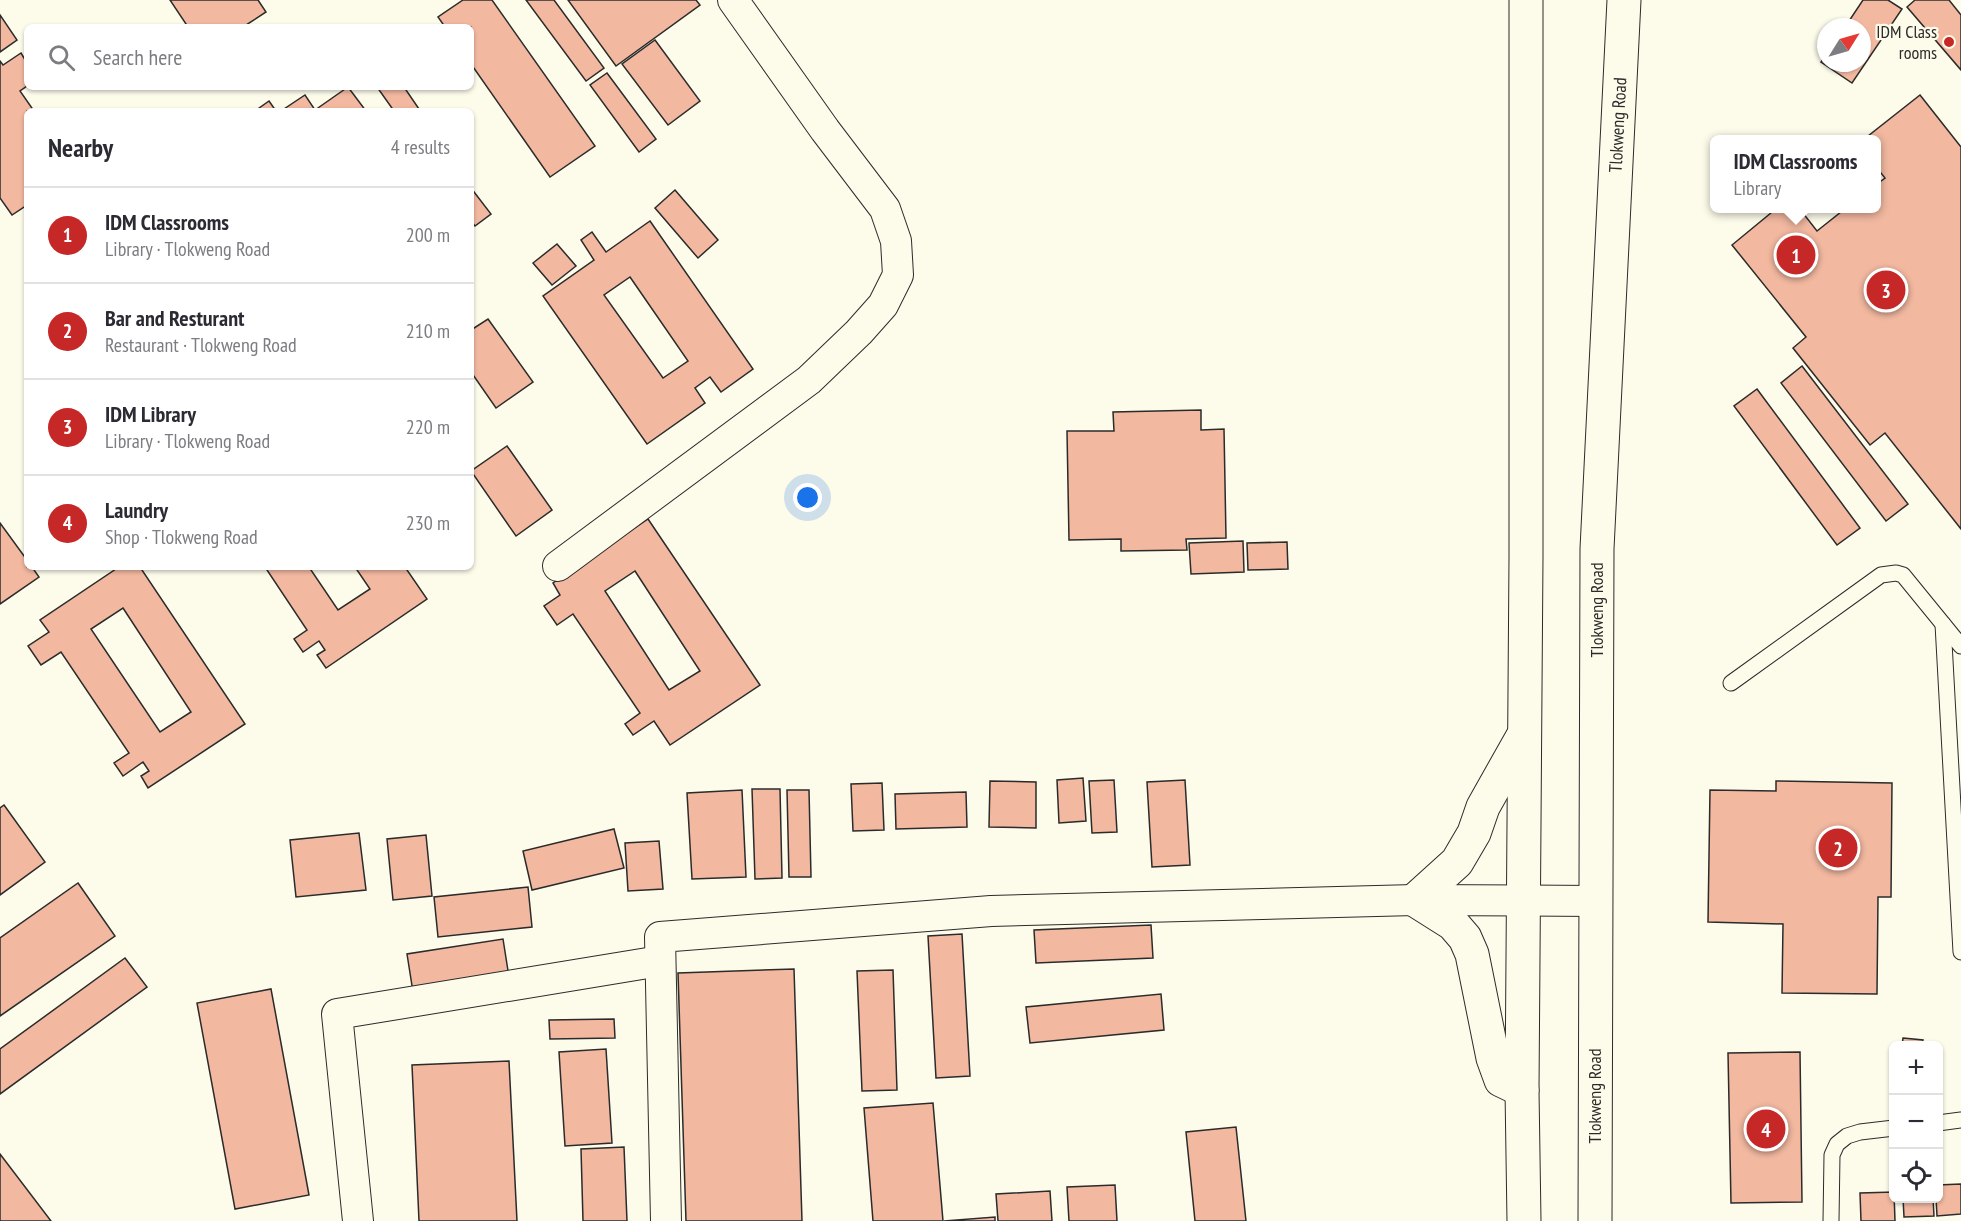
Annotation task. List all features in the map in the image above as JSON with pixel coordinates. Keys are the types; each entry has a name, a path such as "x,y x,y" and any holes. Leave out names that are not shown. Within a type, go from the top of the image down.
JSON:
{"main road":[{"path":"1524,1221 1522,1090 1526,557 1526,0"},
{"name":"Tlokweng Road","path":"1595,1221 1597,549 1624,0"},
{"path":"1522,1090 1501,1080 1493,1058 1472,954 1465,938 1453,924 1415,900 1457,862 1474,833 1483,807 1524,734"}],"street":[{"path":"558,566 809,380 859,332 883,305 898,275 896,241 885,209 825,130 733,0"},
{"path":"666,1221 660,937 992,911 1415,900 1596,901"},
{"path":"357,1221 337,1014 660,961"}],"lane":[{"path":"1731,683 1881,575 1896,573 1903,575 1961,646"},
{"path":"1943,624 1961,952"},
{"path":"1943,1122 1961,1120"},
{"path":"1831,1221 1832,1155 1837,1144 1847,1136 1860,1132 1889,1128"}],"building":[{"path":"170,0 258,0 266,12 248,24 186,24"},
{"path":"463,0 492,0 595,146 550,177 474,68 474,24 443,24 438,17"},
{"path":"526,0 554,0 604,68 586,81"},
{"path":"568,0 696,0 700,5 616,66"},
{"path":"1863,0 1888,0 1902,9 1871,55 1871,18 1851,18"},
{"name":"IDM Class rooms","path":"1915,0 1949,0 1961,15 1961,70 1907,7"},
{"path":"0,15 17,40 0,52"},
{"path":"655,40 700,101 668,125 622,64"},
{"path":"21,53 24,58 24,88 20,91 32,108 24,108 24,207 12,215 0,198 0,61 3,65"},
{"path":"1836,72 1859,72 1852,83"},
{"path":"607,73 656,139 639,152 590,85"},
{"path":"344,90 350,90 364,108 318,108"},
{"path":"379,90 406,90 418,108 392,108"},
{"path":"305,95 314,108 286,108"},
{"path":"1920,95 1961,147 1961,529 1885,433 1870,445 1793,348 1806,337 1732,245 1771,213 1803,213 1817,231 1840,213 1881,213 1881,181 1885,178 1881,173 1881,135 1869,135"},
{"path":"269,101 274,108 259,108"},
{"path":"675,190 718,240 698,258 655,208"},
{"path":"474,192 491,214 474,225"},
{"path":"650,221 753,369 721,392 710,377 695,388 705,403 647,444 543,296 594,260 581,240 592,232 606,252","holes":["630,277 688,361 663,378 604,295"]},
{"path":"557,244 576,266 552,285 533,263"},
{"path":"488,319 533,382 496,408 474,376 474,328"},
{"path":"1802,366 1908,504 1886,521 1781,383"},
{"path":"1757,389 1860,528 1837,545 1734,406"},
{"path":"1201,410 1201,430 1224,429 1226,538 1186,539 1187,550 1121,551 1121,539 1069,540 1067,431 1114,431 1113,412"},
{"path":"507,446 552,510 516,536 474,475 474,469"},
{"path":"648,519 760,685 670,745 654,721 633,735 625,724 640,713 573,614 557,625 544,606 560,595 553,583","holes":["635,571 700,671 669,690 605,591"]},
{"path":"0,523 24,556 24,570 34,570 39,577 0,604"},
{"path":"1243,541 1244,572 1191,574 1189,543"},
{"path":"1287,542 1288,569 1248,570 1247,543"},
{"path":"115,570 142,570 245,724 148,788 141,776 149,771 143,762 123,776 114,763 129,753 61,652 41,665 28,646 49,632 40,620","holes":["123,608 191,712 160,732 91,629"]},
{"path":"267,570 311,570 338,610 370,589 357,570 407,570 427,599 326,668 317,655 325,650 319,641 303,652 294,639 307,630"},
{"path":"1083,778 1086,821 1059,823 1057,780"},
{"path":"1114,780 1117,832 1092,833 1089,781"},
{"path":"1185,780 1190,865 1152,867 1147,782"},
{"path":"990,781 1036,782 1036,828 989,827"},
{"path":"1776,781 1892,783 1891,897 1878,897 1877,994 1782,993 1783,924 1708,922 1710,790 1776,791"},
{"path":"882,783 884,830 853,831 851,784"},
{"path":"752,789 780,789 782,878 755,879"},
{"path":"742,790 746,877 692,879 687,793"},
{"path":"787,790 809,790 811,877 789,877"},
{"path":"966,792 967,827 896,829 895,794"},
{"path":"4,805 45,862 0,895 0,808"},
{"path":"614,829 624,868 532,890 523,851"},
{"path":"359,833 366,890 296,897 290,840"},
{"path":"426,835 432,896 393,900 387,839"},
{"path":"659,841 663,889 628,891 625,843"},
{"path":"78,883 115,936 0,1016 0,938"},
{"path":"528,887 532,927 438,937 434,897"},
{"path":"1151,925 1153,958 1036,963 1034,930"},
{"path":"962,934 970,1076 936,1078 928,936"},
{"path":"503,939 509,977 413,992 407,954"},
{"path":"125,958 147,987 0,1094 0,1049"},
{"path":"794,969 802,1221 686,1221 678,973"},
{"path":"893,970 897,1090 862,1091 857,971"},
{"path":"271,989 309,1195 235,1209 197,1003"},
{"path":"1161,994 1164,1030 1030,1043 1026,1007"},
{"path":"614,1019 615,1038 550,1039 549,1020"},
{"path":"1903,1038 1923,1040 1923,1041 1903,1041"},
{"path":"606,1049 612,1143 565,1146 559,1052"},
{"path":"1800,1052 1802,1202 1731,1203 1728,1053"},
{"path":"509,1061 517,1221 419,1221 412,1065"},
{"path":"933,1103 943,1221 873,1221 864,1108"},
{"path":"1236,1127 1246,1221 1195,1221 1186,1132"},
{"path":"624,1147 627,1221 583,1221 581,1149"},
{"path":"0,1154 51,1221 0,1221"},
{"path":"1961,1184 1961,1214 1937,1216 1936,1203 1943,1203 1943,1185"},
{"path":"1115,1185 1117,1221 1069,1221 1067,1187"},
{"path":"1050,1191 1052,1221 998,1221 996,1194"},
{"path":"1889,1192 1889,1203 1894,1203 1895,1221 1861,1221 1860,1193"},
{"path":"1903,1203 1933,1203 1934,1216 1904,1217"},
{"path":"995,1217 995,1221 944,1221"}],"place":[{"name":"IDM Class rooms","path":"1949,42"},
{"name":"IDM Classrooms","path":"1796,255"},
{"name":"IDM Library","path":"1886,290"},
{"name":"Bar and Resturant","path":"1838,848"},
{"name":"Laundry","path":"1766,1129"}]}
